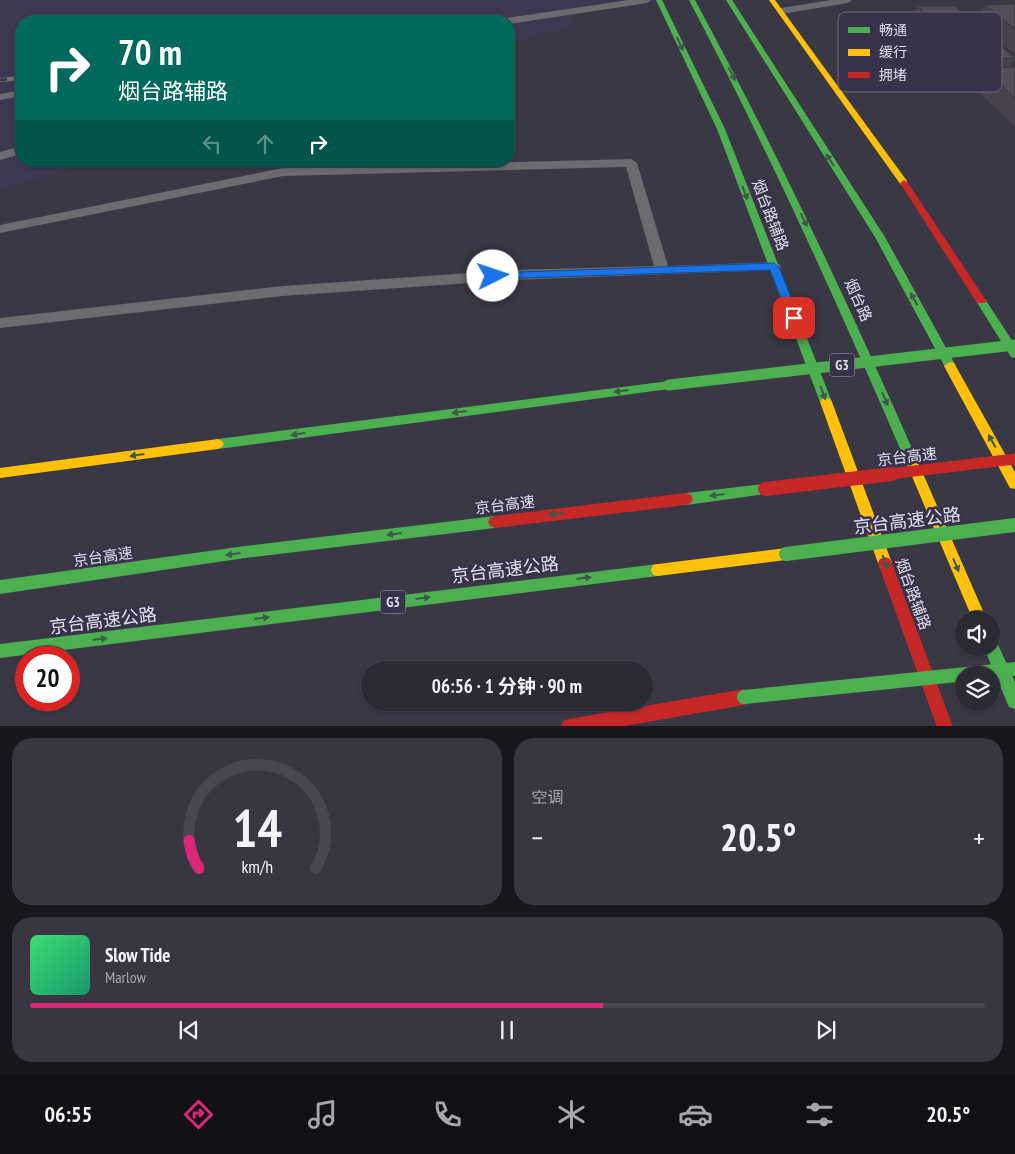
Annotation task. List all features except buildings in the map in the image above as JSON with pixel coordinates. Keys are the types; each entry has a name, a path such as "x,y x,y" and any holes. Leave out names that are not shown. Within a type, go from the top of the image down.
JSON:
{"main road":[{"name":"烟台路辅路","path":"660,0 721,129 945,726"},
{"name":"烟台路","path":"692,0 746,99 843,301 976,611"},
{"path":"729,0 880,237 1015,484"},
{"path":"772,0 838,90"},
{"path":"840,92 886,155 1015,354"},
{"name":"G3","path":"0,473 669,385 1015,345"},
{"name":"京台高速","path":"0,587 244,552 1015,459"},
{"name":"京台高速公路","path":"0,651 1015,525"},
{"path":"995,656 1015,700"},
{"path":"569,726 744,697 1015,669"}],"lane":[{"path":"515,20 647,0"},
{"path":"781,12 848,0"},
{"path":"0,97 15,93"},
{"path":"0,156 15,152"},
{"path":"515,166 631,163 662,270"},
{"path":"0,229 283,172 476,167"},
{"path":"0,323 283,290 512,274 774,267"}],"shaded area":[{"path":"0,0 666,0 570,13 576,26 515,41 515,15 15,15 15,167 77,167 0,190"}],"railway":[{"path":"0,80 15,79"}],"traffic: fast":[{"path":"659,0 721,129 826,402"},
{"path":"692,0 780,170 860,343 911,460"},
{"path":"729,0 880,237 950,366"},
{"path":"981,301 1015,354"},
{"path":"669,385 1015,345"},
{"path":"218,444 669,385"},
{"path":"686,499 765,489"},
{"path":"0,587 245,552 495,522"},
{"path":"786,554 1015,525"},
{"path":"0,651 658,570"},
{"path":"996,656 1015,701"},
{"path":"744,697 1015,669"}],"traffic: slow":[{"path":"772,0 838,92"},
{"path":"838,92 904,183"},
{"path":"950,366 1015,484"},
{"path":"826,402 885,563"},
{"path":"0,473 218,444"},
{"path":"911,460 976,611"},
{"path":"658,570 786,554"}],"traffic: jam":[{"path":"904,183 981,301"},
{"path":"765,489 1015,459"},
{"path":"495,522 686,499"},
{"path":"885,563 945,726"},
{"path":"575,726 744,697"}],"route":[{"path":"493,276 774,267 794,318"}]}
